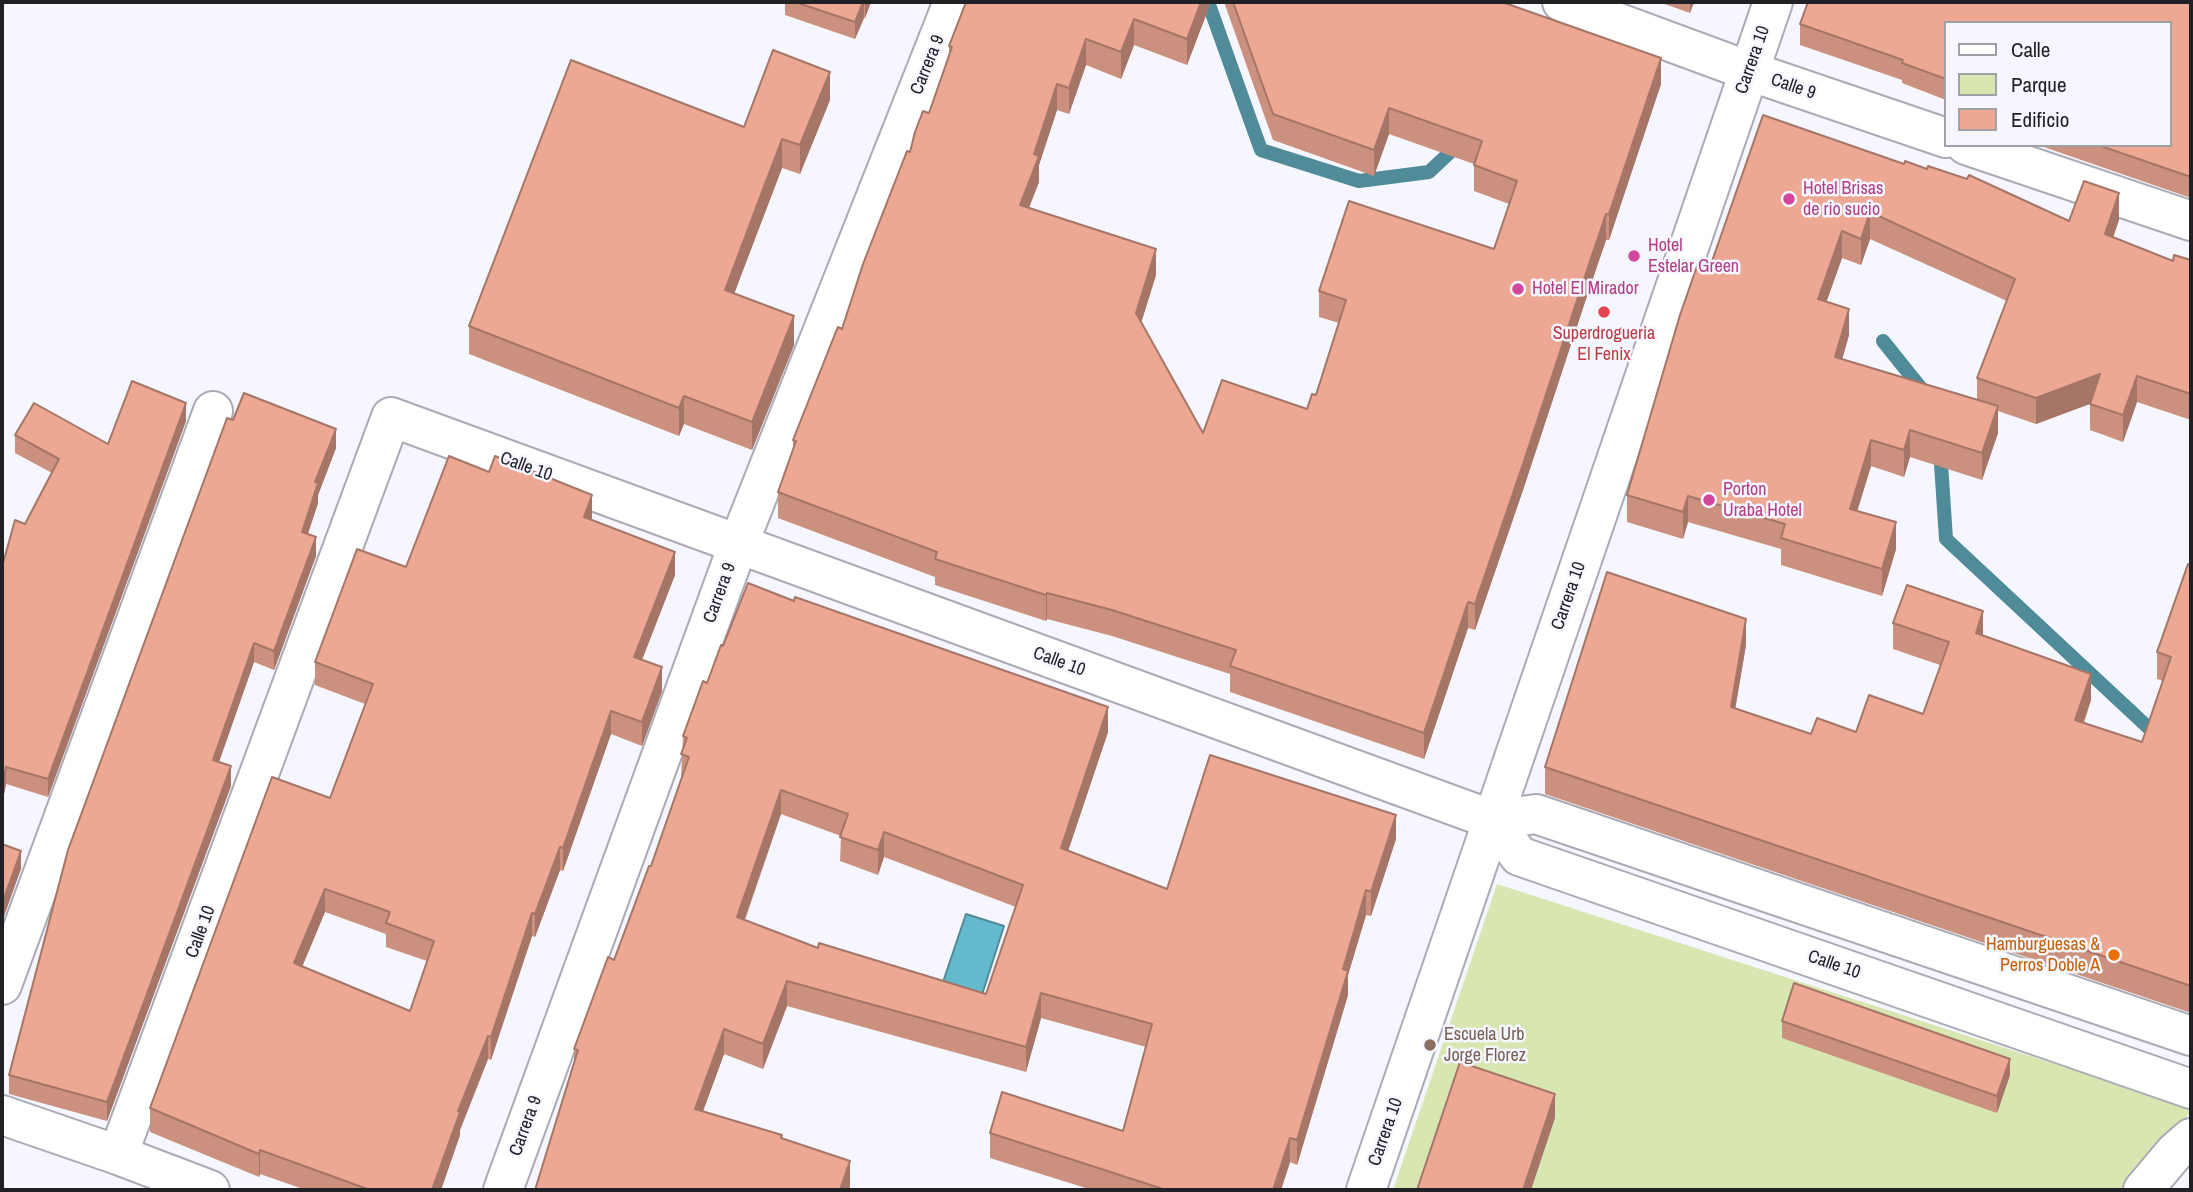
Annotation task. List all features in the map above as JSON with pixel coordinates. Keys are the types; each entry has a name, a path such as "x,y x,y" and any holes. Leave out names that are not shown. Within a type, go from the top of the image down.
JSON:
{"street":[{"name":"Carrera 9","path":"503,1190 738,545 953,2"},
{"name":"Calle 9","path":"1562,2 1749,72 1944,137"},
{"name":"Carrera 10","path":"1366,1190 1773,2"},
{"path":"1972,147 2191,221"},
{"path":"2,985 213,411"},
{"name":"Calle 10","path":"118,1155 391,417 1493,820 1536,814 2191,1036"},
{"name":"Calle 10","path":"1493,820 1519,856 2191,1089"},
{"path":"2,1115 210,1190"},
{"path":"2143,1190 2175,1152 2191,1138"}],"green space":[{"path":"1497,884 2191,1110 2138,1190 1393,1190"}],"water":[{"path":"966,914 1004,926 980,1001 941,988"}],"building":[{"path":"795,2 863,2 855,22"},
{"path":"966,2 1201,2 1187,39 1134,19 1121,52 1086,39 1069,88 1057,84 1034,154 1039,156 1020,205 1156,249 1136,313 1203,433 1222,380 1307,409 1312,394 1316,395 1346,300 1319,291 1349,201 1494,249 1517,181 1474,165 1482,141 1389,108 1374,150 1273,114 1233,2 1502,2 1661,58 1475,604 1468,602 1424,733 1230,666 1236,650 1112,610 1047,593 1046,595 935,559 937,552 778,492 796,441 793,440 838,327 842,329 863,264 907,151 910,152 923,111 929,113 952,47 949,46"},
{"path":"1808,2 2191,2 2191,177 2104,147 2172,147 2172,21 1944,21 1944,78 1902,63 1903,60 1800,24"},
{"path":"773,50 830,72 800,145 782,139 725,290 794,316 752,422 684,396 679,408 469,326 571,60 744,127"},
{"path":"1763,115 1904,164 1905,161 1927,169 1928,166 1967,179 1969,175 2069,221 2084,181 2119,193 2105,234 2173,261 2174,255 2191,260 2191,394 2137,376 2123,415 2090,404 2100,374 2036,398 1977,378 2015,279 1870,212 1861,239 1842,231 1818,299 1849,309 1835,357 1998,406 1982,453 1910,430 1904,450 1871,440 1850,509 1896,522 1882,569 1781,538 1785,524 1688,496 1683,512 1627,495 1698,263 1710,267"},
{"path":"132,381 186,403 48,779 6,767 2,787 2,567 15,520 25,524 59,459 15,435 34,403 108,444"},
{"path":"244,393 336,429 315,482 318,483 302,532 316,537 274,651 254,643 213,760 231,766 107,1102 9,1075 68,850 227,418 233,420"},
{"path":"449,456 489,472 495,456 592,495 584,517 675,552 634,657 662,667 642,722 611,711 563,848 560,847 535,914 532,913 491,1037 488,1036 458,1111 460,1112 432,1190 370,1190 260,1150 259,1154 150,1108 272,777 330,798 373,684 315,662 357,549 406,567","holes":["325,889 390,912 386,923 434,941 410,1011 294,963"]},
{"path":"2188,564 2191,565 2191,986 1545,767 1607,572 1746,619 1731,707 1811,734 1817,718 1856,732 1869,695 1923,714 1949,642 1893,623 1907,585 1983,611 1976,633 2091,674 2075,720 2142,742 2171,657 2157,652"},
{"path":"748,583 1108,707 1061,848 1167,889 1210,755 1396,815 1371,892 1366,890 1343,969 1348,971 1297,1140 1290,1138 1273,1190 1166,1190 990,1133 1002,1092 1123,1131 1152,1024 1041,993 1026,1047 787,981 763,1044 724,1029 695,1109 782,1135 781,1138 850,1161 840,1190 535,1190 578,1050 574,1049 608,957 614,960 651,866 689,757 681,754 687,738 683,736 703,681 707,683 721,645 723,646","holes":["781,790 848,814 840,837 878,850 884,832 1023,885 986,994 819,943 818,948 737,917"]},
{"path":"2,844 21,851 2,904"},
{"path":"1794,983 2010,1059 1997,1096 1782,1021"},
{"path":"1460,1062 1555,1094 1523,1190 1417,1190"}],"waterway":[{"path":"1208,2 1261,150 1359,181 1429,172 1462,141"},
{"path":"1883,341 1928,397"},
{"path":"1940,449 1946,539 2153,732"}],"place":[{"name":"Hotel Brisas de rio sucio","path":"1789,199"},
{"name":"Hotel Estelar Green","path":"1634,256"},
{"name":"Hotel El Mirador","path":"1518,289"},
{"name":"Superdrogueria El Fenix","path":"1604,312"},
{"name":"Porton Uraba Hotel","path":"1709,500"},
{"name":"Hamburguesas & Perros Doble A","path":"2114,955"},
{"name":"Escuela Urb Jorge Florez","path":"1430,1045"}]}
